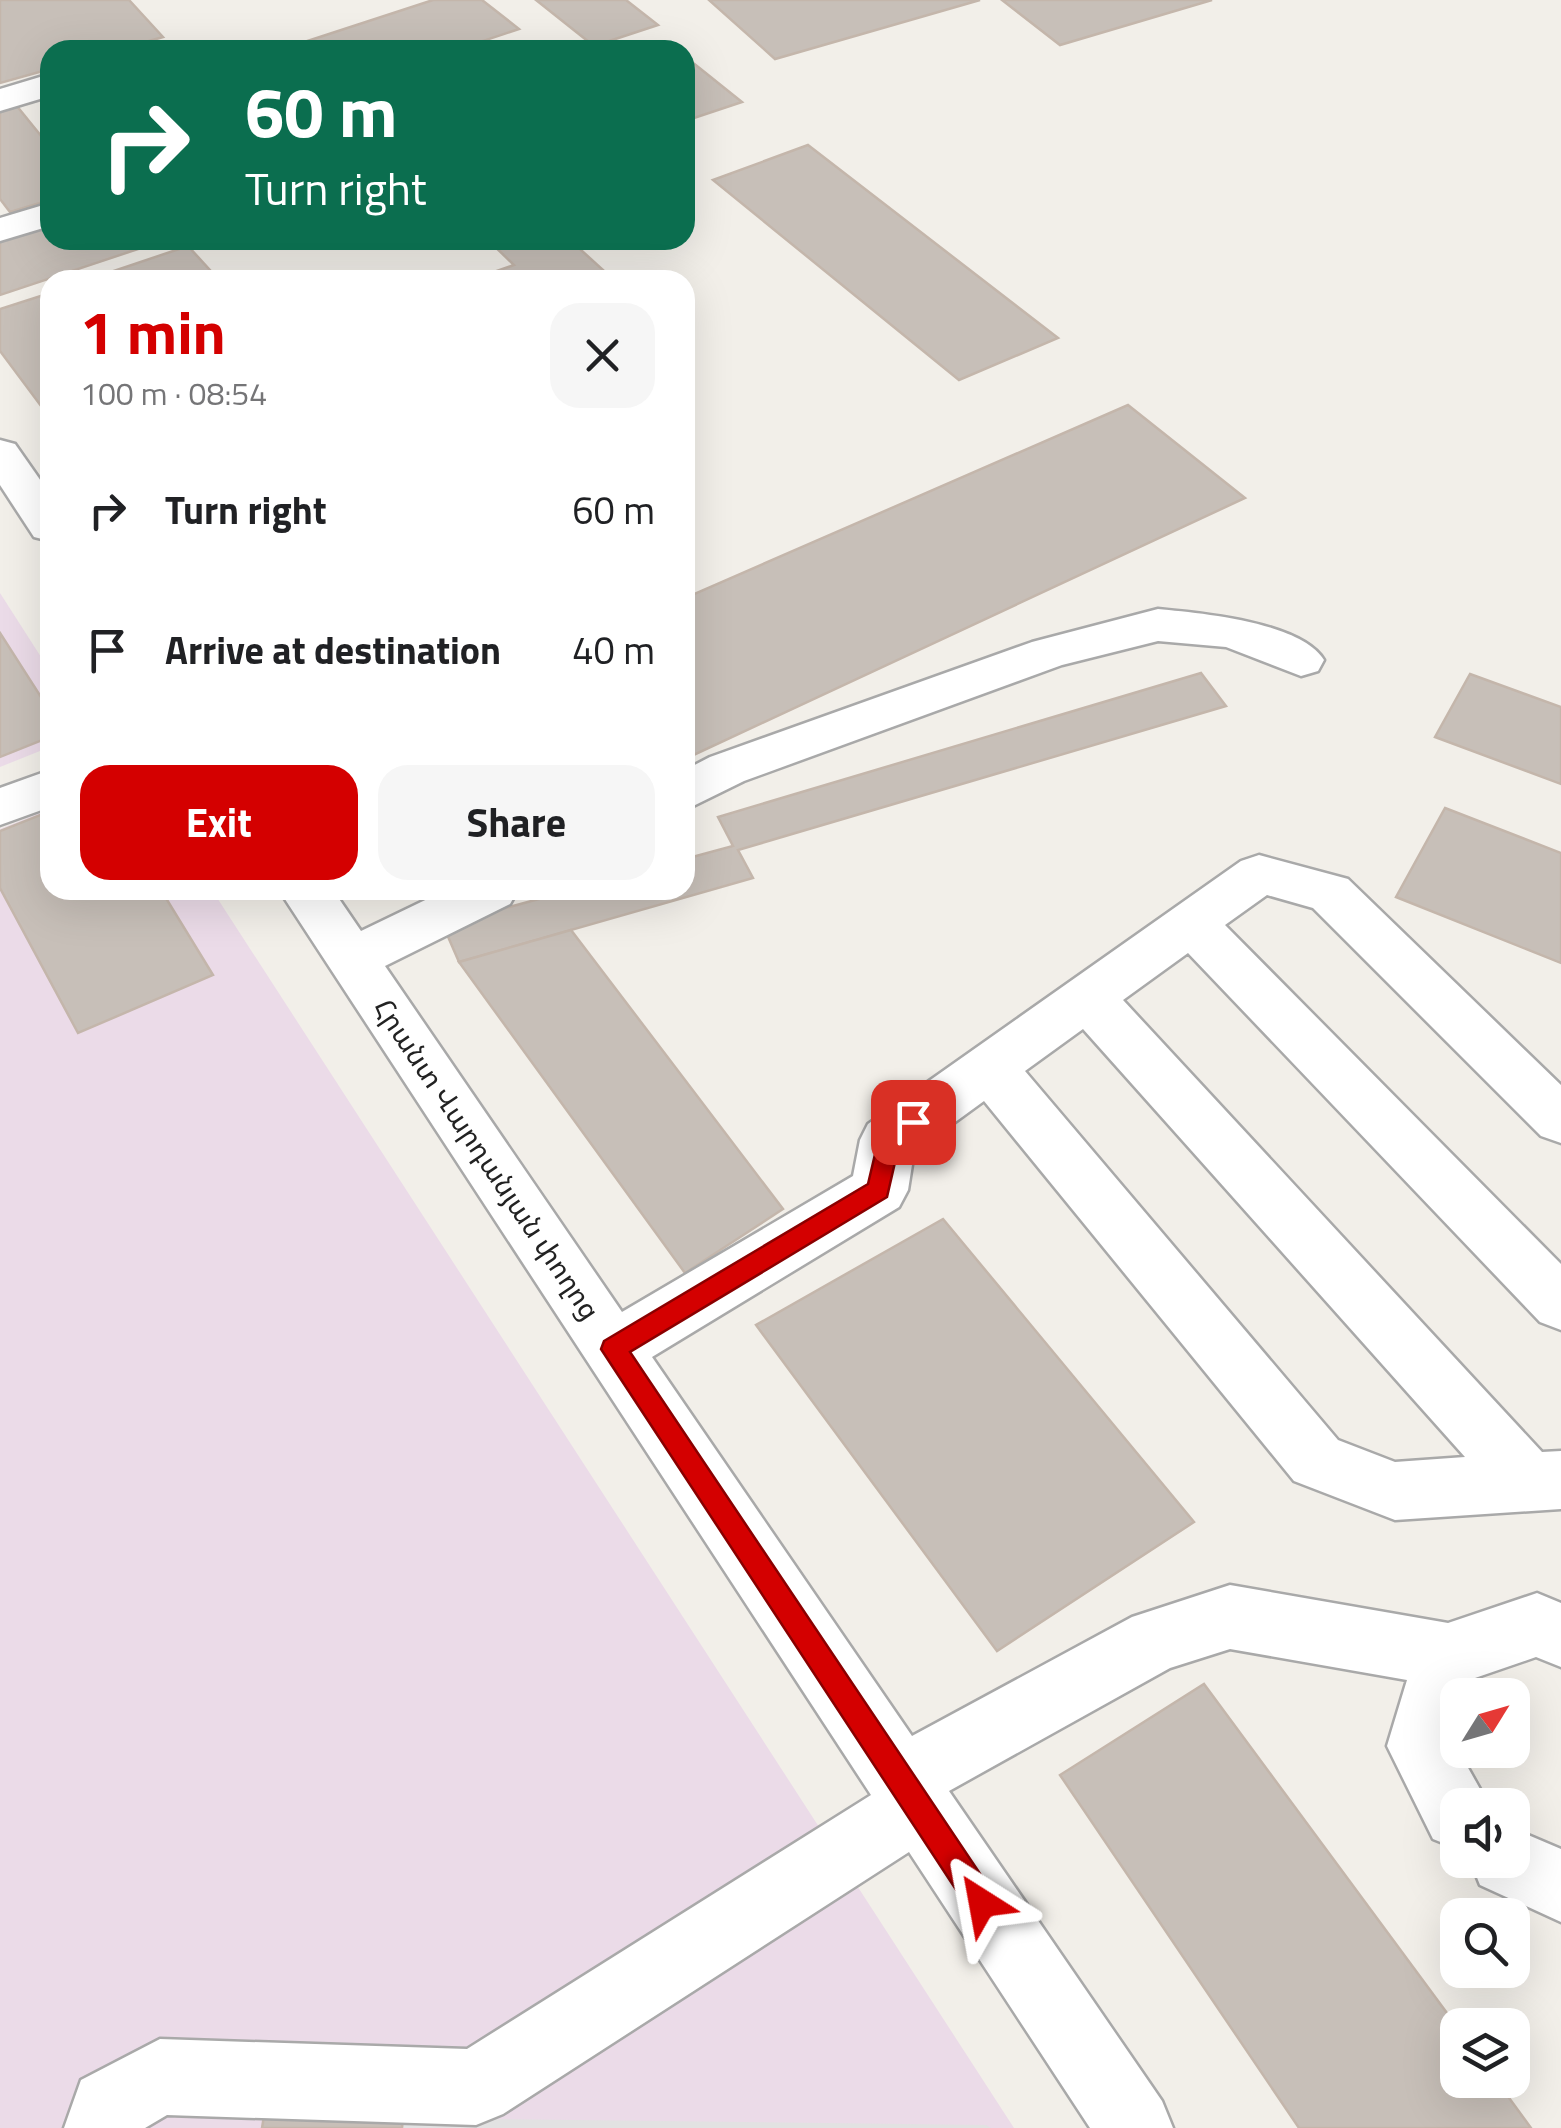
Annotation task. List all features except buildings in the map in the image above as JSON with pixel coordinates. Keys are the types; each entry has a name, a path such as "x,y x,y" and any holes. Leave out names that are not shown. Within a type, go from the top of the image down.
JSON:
{"street":[{"path":"0,100 40,89"},
{"path":"0,230 40,217"},
{"path":"0,454 28,517"},
{"path":"695,786 728,768 1031,659 1158,625 1232,632 1301,660"},
{"path":"0,807 40,792"},
{"path":"613,1349 879,1190 888,1140 1260,874 1330,893 1561,1120"},
{"name":"Հրանտ Վարդանյան փողոց","path":"312,900 1135,2128"},
{"path":"353,958 472,900"},
{"path":"1191,923 1561,1304"},
{"path":"1087,998 1544,1481"},
{"path":"988,1068 1316,1461 1396,1490 1544,1481"},
{"path":"102,2128 108,2107 160,2077 476,2087 908,1794 1015,1714 1156,1640 1230,1617 1448,1655 1537,1624 1561,1635"},
{"path":"1444,1788 1421,1746 1448,1655"},
{"path":"1530,1872 1561,1886"}],"shaded area":[{"path":"0,593 40,655 40,751 0,767"},
{"path":"40,813 40,900 218,900 1014,2128 0,2128 0,829"},
{"path":"403,2118 986,2125 991,2128 402,2128"}],"route":[{"path":"913,1122 888,1140 879,1190 613,1349 982,1903"}]}
